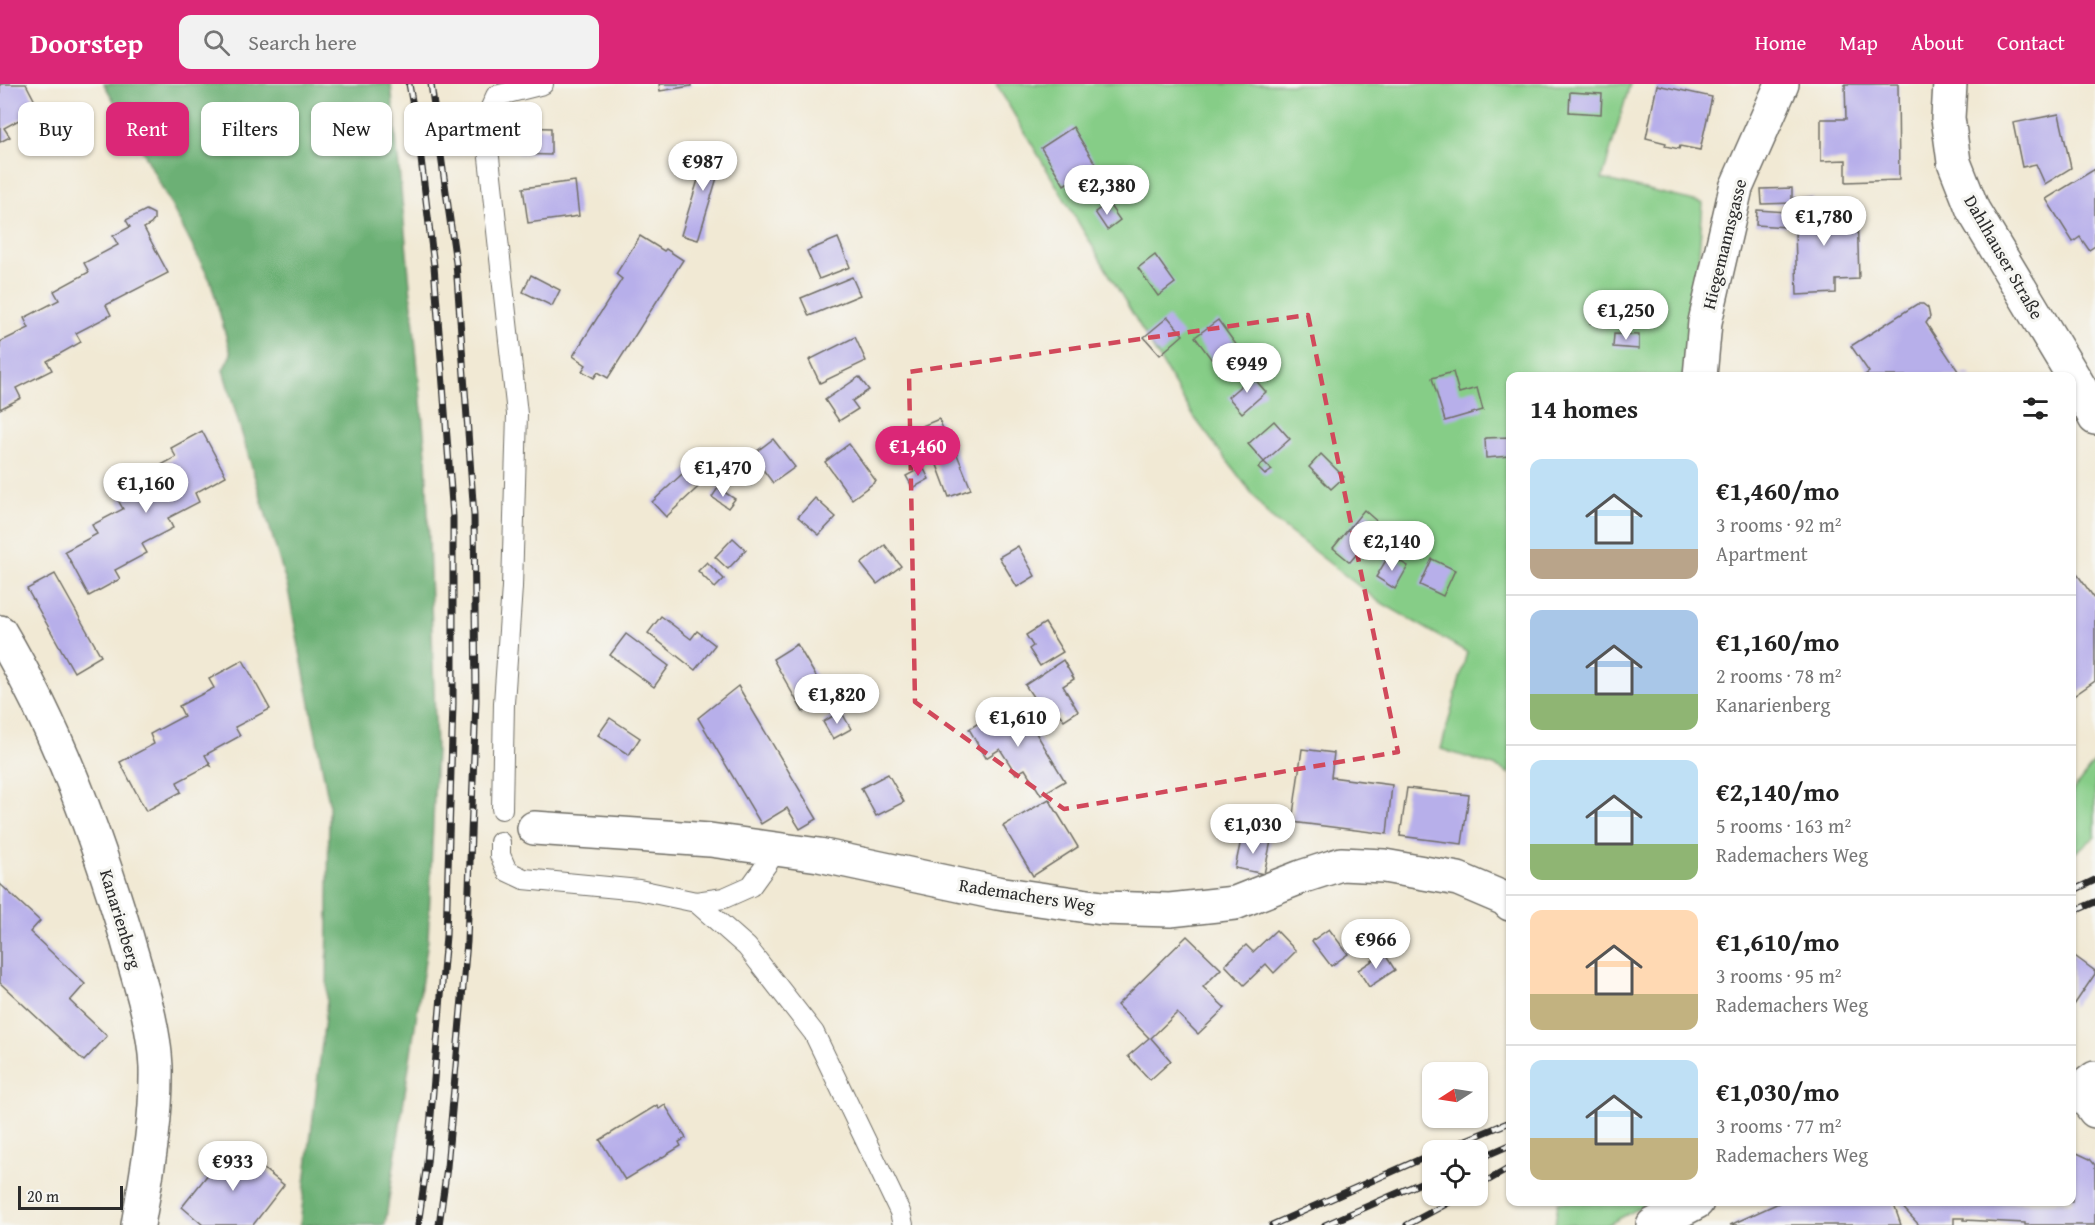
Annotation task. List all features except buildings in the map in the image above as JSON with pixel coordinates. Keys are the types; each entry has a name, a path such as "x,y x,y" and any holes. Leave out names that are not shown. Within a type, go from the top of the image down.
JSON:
{"street":[{"name":"Hiegemannsgasse","path":"1700,372 1705,322 1736,188 1782,84"},
{"name":"Dahlhauser Straße","path":"1950,84 1948,118 1954,162 1973,210 2071,372"},
{"name":"Dahlhauser Straße","path":"2076,381 2095,418"},
{"name":"Kanarienberg","path":"0,632 44,712 80,797 103,859 151,1019 156,1065 156,1104 151,1150 138,1225"},
{"name":"Rademachers Weg","path":"534,828 710,840 819,855 997,893 1102,908 1170,910 1235,903 1341,864 1384,866 1458,879 1506,900"},
{"path":"1653,1225 1682,1206"}],"lane":[{"path":"502,809 504,703 513,575 517,414 485,121 496,96 543,84"},
{"path":"500,842 500,855 507,871 524,879 639,890 696,902 724,898 751,886 777,850"},
{"path":"696,902 747,947 814,1033 900,1212 903,1225"}],"highlighted area":[{"path":"1308,315 1398,752 1064,809 915,702 909,372"}],"green space":[{"path":"104,84 391,84 426,454 436,751 428,940 385,1225 300,1225 327,1001 329,803 288,589 223,370 231,354 211,282 146,156 189,156 189,102 114,102"},
{"path":"996,84 1630,84 1602,179 1703,203 1689,372 1506,372 1506,772 1441,749 1467,652 1378,601 1269,516 1194,417"},
{"path":"2095,762 2095,837 2076,852 2076,786"},
{"path":"1557,1206 1643,1206 1607,1225 1555,1225"}],"railway":[{"path":"409,84 418,134 434,266 453,517 453,704 446,936 427,1163 418,1225"},
{"path":"431,84 456,263 474,516 476,700 467,942 447,1167 439,1225"},
{"path":"2076,889 2095,880"},
{"path":"2076,910 2095,902"},
{"path":"1466,1140 1506,1124"},
{"path":"1488,1155 1506,1147"},
{"path":"1272,1225 1422,1158"},
{"path":"1488,1180 1506,1170"},
{"path":"1325,1225 1422,1182"},
{"path":"1407,1225 1442,1206"}]}
